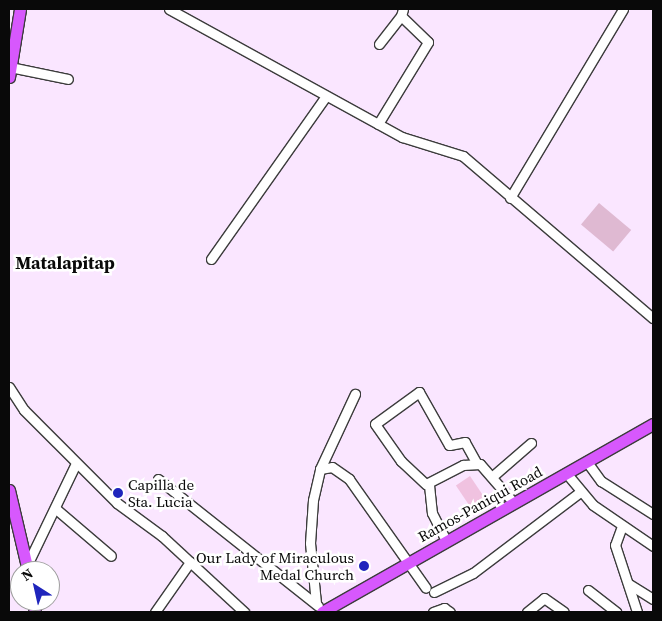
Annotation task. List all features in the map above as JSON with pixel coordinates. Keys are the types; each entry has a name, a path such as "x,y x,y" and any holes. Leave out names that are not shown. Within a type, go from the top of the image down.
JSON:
{"main road":[{"path":"10,72 20,9"},
{"name":"Ramos-Paniqui Road","path":"321,609 338,608 408,562 513,502 651,429"},
{"path":"9,490 14,526 25,561"}],"street":[{"path":"169,9 378,124 426,148 463,156 653,318"},
{"path":"510,198 623,9"},
{"path":"378,124 428,42 402,12 380,44"},
{"path":"10,72 68,79"},
{"path":"211,259 326,96"},
{"path":"9,387 24,410 76,463 190,562 244,612"},
{"path":"446,541 432,513 429,485 401,461 375,427 417,392 449,445 465,442 477,464 494,475 513,502"},
{"path":"321,609 310,542 320,470 355,394"},
{"path":"494,475 531,443"},
{"path":"587,462 601,481 653,514"},
{"path":"30,561 76,463"},
{"path":"429,485 463,465 477,464"},
{"path":"320,470 332,467 349,479 430,590 473,573 580,492"},
{"path":"567,474 580,492 622,526 653,546"},
{"path":"158,479 321,609"},
{"path":"56,509 111,556"},
{"path":"622,526 615,545 637,612"},
{"path":"155,612 190,562"},
{"path":"629,584 653,599"},
{"path":"588,590 616,612"},
{"path":"527,612 544,598 564,612"},
{"path":"433,612 444,608 450,612"}],"shaded area":[{"path":"599,203 631,230 613,251 581,224"},
{"path":"470,476 485,498 471,508 456,486"}],"place":[{"name":"Capilla de Sta. Lucia","path":"118,493"},
{"name":"Our Lady of Miraculous Medal Church","path":"364,566"}],"district":[{"name":"Matalapitap","path":"65,263"}]}
